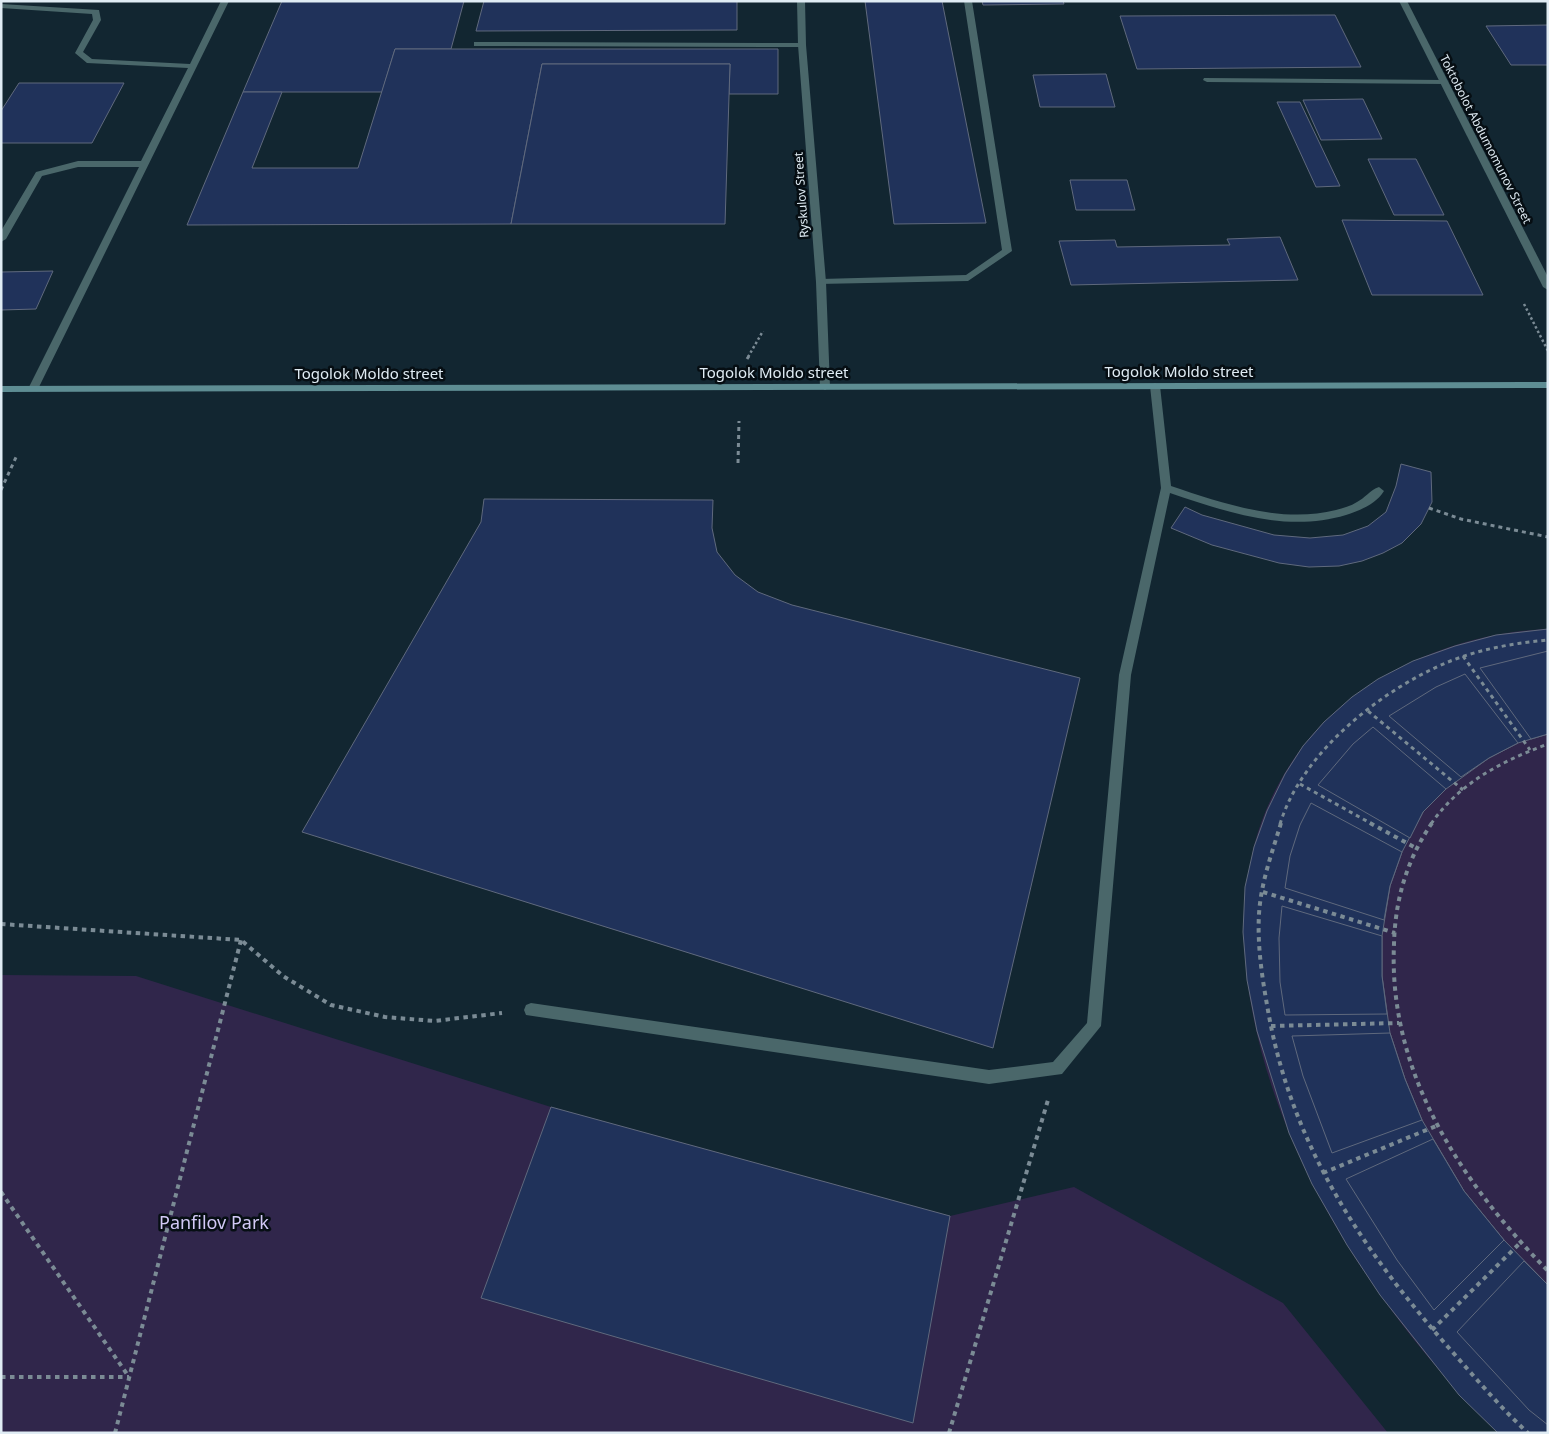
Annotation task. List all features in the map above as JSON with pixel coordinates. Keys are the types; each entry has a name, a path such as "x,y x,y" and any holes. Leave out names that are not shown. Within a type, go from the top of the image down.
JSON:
{"main road":[{"name":"Togolok Moldo street","path":"1,389 1548,385"}],"street":[{"path":"33,389 224,1"},
{"name":"Ryskulov Street","path":"802,1 802,45 821,282 826,387"},
{"path":"821,282 968,278 1007,251 968,1"},
{"name":"Toktobolot Abdumomunov Street","path":"1403,1 1548,287"},
{"path":"1,6 96,12 97,20 79,54 90,61 191,66"},
{"path":"477,44 802,45"},
{"path":"1207,80 1444,82"},
{"path":"1,239 39,174 78,164 144,164"},
{"path":"531,1010 989,1077 1057,1070 1094,1026 1125,675 1166,488 1155,386"},
{"path":"1166,488 1239,512 1282,518 1321,516 1359,507 1379,491"}],"path":[{"path":"745,362 763,331"},
{"path":"738,462 740,421"},
{"path":"1,490 17,455"},
{"path":"1429,508 1461,519 1548,537"},
{"path":"1528,1433 1509,1416 1432,1330 1358,1231 1323,1173 1301,1127 1271,1026 1262,981 1260,945 1263,880 1288,802 1319,756 1347,728 1394,690 1427,671 1464,656 1495,647 1548,640"},
{"path":"1464,656 1530,750"},
{"path":"1368,711 1463,790"},
{"path":"1548,744 1530,750 1480,777 1442,808 1416,848 1398,904 1391,961 1399,1023 1421,1090 1436,1126 1488,1204 1520,1243 1548,1271"},
{"path":"1300,784 1416,848"},
{"path":"1263,892 1395,933"},
{"path":"1,924 241,940 283,976 331,1005 385,1017 434,1021 531,1010"},
{"path":"115,1433 241,940"},
{"path":"1271,1026 1399,1023"},
{"path":"949,1433 1057,1070"},
{"path":"1323,1173 1436,1126"},
{"path":"1,1192 129,1377"},
{"path":"1432,1330 1520,1243"},
{"path":"1,1377 129,1377"}],"green space":[{"path":"1548,629 1548,1433 1498,1433 1450,1383 1405,1328 1362,1269 1325,1206 1293,1141 1268,1073 1251,1005 1244,922 1253,851 1267,809 1285,773 1321,725 1358,694 1382,678 1434,652 1490,636"},
{"name":"Panfilov Park","path":"1,975 136,976 551,1107 950,1216 1074,1187 1283,1303 1388,1433 1,1433"}],"building":[{"path":"282,1 464,1 451,49 395,49 382,92 243,92"},
{"path":"484,1 737,1 737,30 476,31"},
{"path":"865,1 942,1 986,223 894,224"},
{"path":"982,1 1063,1 1064,4 983,5"},
{"path":"1335,15 1361,67 1137,69 1120,16"},
{"path":"1548,25 1548,65 1511,65 1486,26"},
{"path":"395,49 778,49 778,94 729,94 730,64 542,64 511,224 187,225 243,92 282,92 252,168 358,168"},
{"path":"542,64 730,64 725,224 511,224"},
{"path":"1106,74 1115,107 1040,107 1033,75"},
{"path":"19,83 124,83 92,143 1,143 1,111"},
{"path":"1363,99 1382,139 1321,140 1303,100"},
{"path":"1277,102 1300,102 1340,186 1316,187"},
{"path":"1368,159 1416,159 1444,215 1394,215"},
{"path":"1070,180 1127,180 1135,210 1076,210"},
{"path":"1342,220 1447,221 1483,295 1372,295"},
{"path":"1280,237 1298,280 1071,285 1059,241 1115,240 1117,247 1230,245 1227,239"},
{"path":"53,271 36,309 1,310 1,272"},
{"path":"1401,464 1431,472 1432,502 1421,524 1402,543 1362,561 1339,566 1309,567 1279,563 1212,545 1171,528 1185,507 1202,515 1274,535 1310,538 1343,535 1368,526 1386,512 1396,486"},
{"path":"484,499 713,500 712,528 717,552 735,575 758,592 792,605 1080,678 993,1048 302,832 481,522"},
{"path":"1548,629 1548,734 1518,743 1489,758 1446,789 1423,812 1402,852 1390,886 1382,936 1382,976 1390,1033 1405,1079 1422,1120 1464,1191 1504,1240 1548,1285 1548,1433 1498,1433 1459,1395 1380,1295 1347,1245 1312,1184 1289,1133 1257,1031 1247,980 1243,932 1245,887 1254,847 1267,811 1285,774 1303,746 1324,722 1352,697 1378,679 1413,661 1455,646 1496,635"},
{"path":"1548,651 1548,734 1531,739 1480,668"},
{"path":"1465,674 1518,743 1489,758 1461,777 1389,716 1436,687"},
{"path":"1373,727 1446,789 1423,812 1410,838 1318,785 1353,744"},
{"path":"1311,803 1402,852 1390,886 1384,920 1285,888 1290,856 1300,825"},
{"path":"1282,906 1382,936 1382,976 1387,1014 1285,1015 1280,982 1279,938"},
{"path":"1390,1033 1405,1079 1422,1120 1332,1153 1303,1076 1292,1036"},
{"path":"551,1107 950,1216 913,1423 481,1298"},
{"path":"1433,1139 1464,1191 1504,1240 1434,1310 1397,1260 1346,1179"},
{"path":"1524,1261 1548,1285 1548,1425 1529,1410 1457,1332"}]}
